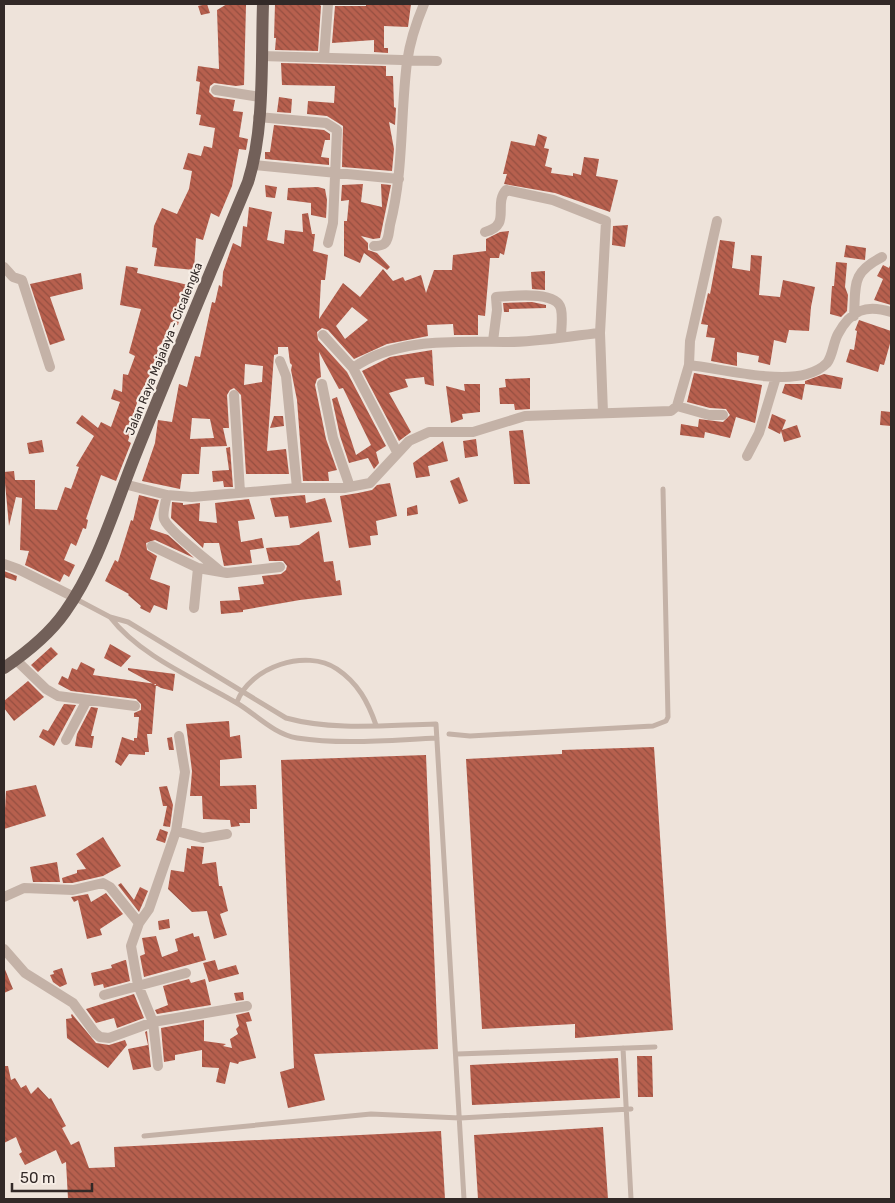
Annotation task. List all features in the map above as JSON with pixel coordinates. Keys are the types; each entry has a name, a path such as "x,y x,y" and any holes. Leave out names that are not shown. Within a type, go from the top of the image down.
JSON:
{"main road":[{"name":"Jalan Raya Majalaya - Cicalengka","path":"4,668 16,660 55,624 74,598 98,554 124,484 253,165 260,97 262,4"}],"street":[{"path":"324,57 328,4"},
{"path":"374,246 380,246 387,240 399,179 407,60 414,28 424,4"},
{"path":"261,56 437,60"},
{"path":"216,90 260,97"},
{"path":"258,117 332,125 338,134 333,224 328,243"},
{"path":"253,165 399,179"},
{"path":"485,232 495,229 499,224 503,195 506,190 553,200 605,219 607,222 600,334 603,413"},
{"path":"124,484 167,495 192,497 297,488 350,487 370,483 397,452 409,442 429,432 473,432 525,416 668,412 677,406 690,365 690,341 717,221"},
{"path":"854,316 858,275 862,269 882,257"},
{"path":"4,267 13,277 22,280 50,367"},
{"path":"492,341 497,310 496,297 547,297 555,300 561,309 560,337"},
{"path":"690,365 776,377 805,374 828,362 838,334 854,316 866,308 891,312"},
{"path":"353,368 365,360 400,348 492,341 509,342 600,334"},
{"path":"323,336 353,368 397,452"},
{"path":"280,361 286,376 297,488"},
{"path":"747,456 759,433 776,377"},
{"path":"322,384 333,438 350,487"},
{"path":"234,395 240,492"},
{"path":"677,406 710,415 723,415"},
{"path":"167,495 164,516 166,521 181,538 220,572"},
{"path":"152,546 198,568 220,572 234,573 280,567"},
{"path":"4,564 18,569 74,598"},
{"path":"194,608 198,568"},
{"path":"16,660 51,693 58,696 134,706"},
{"path":"66,740 87,700"},
{"path":"158,1066 153,1022 138,985 131,946 138,923 146,915 151,904 176,831 185,772 179,736"},
{"path":"176,831 203,838 227,834"},
{"path":"4,897 24,888 73,890 103,883 110,887 138,923"},
{"path":"4,950 25,973 73,1003 100,1037 109,1038 153,1022 247,1006"},
{"path":"104,995 186,973"}],"lane":[{"path":"449,734 470,736 657,726 666,721 668,717 663,489"},
{"path":"74,598 110,617 128,622 286,718 300,722 376,725 436,724 457,1054 464,1199"},
{"path":"110,617 122,632 183,674 237,702 286,735 296,738 332,741 437,738"},
{"path":"237,702 241,692 267,670 309,660 324,663 338,669 362,693 376,725"},
{"path":"457,1054 655,1047"},
{"path":"622,1048 628,1109 631,1199"},
{"path":"144,1136 371,1114 460,1118 628,1109"}],"building":[{"path":"207,4 210,13 201,15 198,6"},
{"path":"227,4 246,5 244,85 236,86 214,83 210,86 209,92 214,97 235,100 233,111 243,112 239,137 248,139 246,150 239,149 232,186 219,217 211,213 203,240 196,238 194,270 154,266 157,248 152,247 154,226 162,208 177,214 189,189 192,171 183,169 188,153 201,156 204,146 212,148 215,128 199,125 201,115 196,114 200,82 196,81 198,66 219,69 217,10"},
{"path":"275,4 319,4 321,6 318,51 275,50"},
{"path":"366,4 411,4 408,27 384,26 384,48 388,48 388,53 374,52 374,40 332,43 335,6 366,6"},
{"path":"281,63 386,66 386,76 393,76 394,107 396,108 395,125 389,122 394,149 392,171 342,167 343,126 327,116 307,114 308,101 334,103 335,86 282,85"},
{"path":"279,97 292,99 291,113 277,112"},
{"path":"274,125 324,130 330,134 330,140 325,140 321,157 329,158 329,165 265,159 265,152 270,152"},
{"path":"538,134 547,137 544,148 549,149 545,166 552,168 551,173 573,176 573,173 581,175 584,157 599,159 596,176 618,180 610,212 555,193 504,184 507,174 503,174 511,141 535,146"},
{"path":"363,184 361,202 382,207 381,184 391,185 380,238 373,239 361,236 368,243 368,250 377,253 390,267 387,270 364,253 360,263 344,256 344,221 347,221 349,200 341,201 342,185"},
{"path":"265,185 277,187 275,198 266,197"},
{"path":"318,187 325,189 327,200 326,218 311,215 311,203 287,200 288,188"},
{"path":"249,207 272,212 267,240 284,244 285,230 303,232 302,214 308,213 312,234 315,234 313,251 328,255 325,280 321,280 319,319 343,283 360,297 383,269 393,281 403,277 405,281 421,275 426,293 434,270 452,270 453,255 486,251 486,239 500,232 509,231 504,255 500,253 499,258 490,258 485,316 478,315 478,335 454,335 453,324 427,325 428,336 387,344 354,359 328,330 322,328 317,332 318,340 347,372 386,446 376,452 379,463 374,469 368,458 349,463 340,436 332,399 337,397 356,455 371,445 343,388 339,389 319,352 321,377 317,379 315,385 326,439 337,470 328,472 329,481 303,481 297,400 291,370 292,365 290,363 288,347 278,347 278,354 274,355 267,451 286,449 289,474 246,474 241,395 234,388 227,395 229,428 223,428 227,446 201,447 199,474 182,474 180,489 142,481 155,443 158,420 172,422 179,384 187,387 195,356 200,357 212,302 215,303 219,285 222,287 223,272 233,243 241,247 243,226 247,227","holes":["352,307 368,320 345,339 336,326","245,364 263,366 262,382 244,385","192,418 210,419 214,438 190,439"]},
{"path":"628,225 625,247 612,245 613,226"},
{"path":"720,240 735,242 732,268 750,271 751,255 762,256 759,295 780,297 783,280 815,287 809,331 789,330 786,343 774,340 770,365 758,362 759,356 737,352 737,366 711,361 715,338 706,337 708,325 701,324 708,293 710,294"},
{"path":"846,245 866,248 865,260 844,257"},
{"path":"836,262 847,263 845,287 848,295 847,311 841,317 830,314"},
{"path":"891,263 891,305 874,300 883,279 877,276 883,265 889,268"},
{"path":"126,266 138,268 137,273 188,285 178,325 171,322 162,345 160,344 148,380 141,391 128,430 131,431 128,441 131,443 116,481 101,475 86,519 88,520 86,529 83,528 76,546 71,543 64,560 75,565 69,577 64,574 60,582 25,565 29,551 20,550 22,498 16,497 9,526 4,472 14,471 15,480 35,480 35,509 57,510 65,487 71,489 79,467 76,466 94,436 76,423 82,415 98,428 101,422 111,427 120,402 111,399 114,389 122,392 123,374 128,375 135,356 129,353 141,309 120,305"},
{"path":"545,271 545,290 532,289 531,272"},
{"path":"81,273 83,289 50,297 65,340 50,345 30,284"},
{"path":"532,302 546,305 546,308 509,309 509,312 504,312 503,303"},
{"path":"859,320 891,331 891,340 884,365 880,364 878,372 846,362 850,349 854,350 857,331 855,330"},
{"path":"432,350 434,386 425,384 424,377 405,379 408,387 389,393 411,432 399,441 362,371 390,357"},
{"path":"694,373 762,385 755,423 736,417 730,438 705,432 704,438 680,435 681,424 698,427 699,419 723,422 730,415 726,409 710,408 687,402"},
{"path":"824,374 843,378 841,389 805,384 805,381"},
{"path":"530,378 530,409 515,410 514,404 500,404 499,388 506,387 505,379"},
{"path":"464,384 480,384 480,412 462,414 463,419 451,423 446,386 465,391"},
{"path":"785,384 805,384 802,400 782,393"},
{"path":"881,411 891,412 891,426 880,425"},
{"path":"772,414 786,420 782,430 797,425 801,437 784,442 781,431 780,434 768,428"},
{"path":"274,416 283,416 284,426 270,428"},
{"path":"523,430 530,484 514,484 509,431"},
{"path":"476,439 478,456 465,458 463,441"},
{"path":"42,440 44,452 29,454 27,443"},
{"path":"443,441 448,461 428,466 430,476 416,478 413,463"},
{"path":"230,447 233,487 224,487 223,481 213,482 212,471 229,470 226,448"},
{"path":"459,477 468,501 459,504 450,481"},
{"path":"390,483 397,516 376,521 378,535 370,536 371,545 349,548 340,496 372,490 377,485"},
{"path":"139,495 159,500 150,529 168,535 194,558 155,540 146,543 147,550 157,556 150,579 170,586 167,610 154,605 150,613 140,608 141,606 129,594 105,581 115,560 118,562 131,520 133,521"},
{"path":"305,495 306,503 325,498 332,522 290,528 288,516 275,517 270,498"},
{"path":"249,499 255,519 238,521 241,542 262,538 264,548 250,550 252,563 224,566 219,543 204,543 203,548 171,518 172,502 183,503 183,505 200,503 199,521 217,523 215,503"},
{"path":"417,505 418,514 407,516 407,508"},
{"path":"319,531 324,562 333,561 336,581 340,580 342,595 300,600 243,610 243,612 221,614 220,601 240,600 238,587 264,584 262,576 281,574 286,570 287,566 283,561 269,561 266,548 299,545"},
{"path":"4,571 17,576 16,581 4,577"},
{"path":"110,644 131,656 121,667 104,658"},
{"path":"51,647 58,654 38,672 31,665"},
{"path":"81,662 95,669 93,675 156,684 152,734 147,734 149,752 145,752 145,755 129,754 121,766 115,762 122,737 134,741 134,738 137,738 139,717 134,717 134,713 141,710 141,704 136,699 71,691 58,684 62,676 68,679 72,668 77,670"},
{"path":"128,668 175,674 173,691 161,688 128,670"},
{"path":"28,681 44,697 14,721 4,708 4,701"},
{"path":"64,704 76,705 54,746 39,737 43,729 48,731"},
{"path":"91,707 98,708 91,736 94,736 92,748 75,746 77,734"},
{"path":"229,721 230,737 240,735 242,758 220,760 220,786 256,785 257,809 250,809 250,823 239,823 240,826 231,827 230,820 203,819 202,796 190,796 192,771 186,724"},
{"path":"172,737 174,750 169,750 167,738"},
{"path":"654,747 673,1030 575,1038 575,1024 482,1029 466,759 562,754 562,750"},
{"path":"426,755 438,1049 314,1054 325,1100 288,1108 280,1072 294,1068 281,760"},
{"path":"36,785 46,816 4,829 6,791"},
{"path":"167,786 173,805 170,827 163,826 167,806 163,806 159,787"},
{"path":"160,829 168,832 165,843 156,840"},
{"path":"103,837 121,866 103,876 72,883 63,883 62,878 77,873 77,870 86,869 76,854"},
{"path":"191,846 204,847 202,864 216,862 219,886 222,886 228,911 220,914 227,935 214,939 207,911 192,912 168,889 171,870 184,872 187,848 191,849"},
{"path":"57,862 60,882 33,882 30,867"},
{"path":"121,883 134,900 140,887 148,891 139,912 118,885"},
{"path":"106,893 123,914 100,929 102,935 87,939 78,900 74,902 71,897 88,894 91,902"},
{"path":"169,919 170,928 159,930 158,921"},
{"path":"193,933 194,937 199,936 206,960 144,977 140,956 145,954 142,938 156,936 162,957 178,951 175,939"},
{"path":"126,960 130,981 104,988 103,984 94,986 91,973 112,968 111,965"},
{"path":"215,960 218,970 236,965 239,974 209,982 203,963"},
{"path":"4,967 13,989 4,993"},
{"path":"62,968 67,984 60,987 53,982 50,975 54,974 53,971"},
{"path":"189,979 191,983 205,979 211,1005 157,1014 155,1010 168,1005 163,986"},
{"path":"243,992 244,1000 236,1001 234,993"},
{"path":"134,994 144,1018 117,1028 114,1018 96,1023 86,1009"},
{"path":"249,1012 252,1021 246,1022 256,1058 239,1062 238,1064 230,1062 225,1084 216,1082 219,1068 202,1067 202,1050 175,1055 175,1060 164,1062 161,1028 204,1020 204,1041 226,1044 223,1046 232,1048 230,1039 238,1034 236,1029 239,1026 236,1015"},
{"path":"72,1014 96,1043 109,1045 125,1040 127,1045 108,1068 67,1038 66,1019 72,1018"},
{"path":"147,1031 151,1067 133,1070 128,1049 148,1045 145,1032"},
{"path":"637,1056 652,1056 653,1097 638,1097"},
{"path":"618,1058 620,1098 472,1105 470,1065"},
{"path":"4,1066 8,1066 11,1080 15,1078 21,1088 26,1085 31,1094 38,1087 49,1099 51,1098 66,1126 62,1128 71,1145 79,1141 89,1168 115,1167 114,1147 441,1131 445,1199 68,1199 66,1162 62,1164 56,1150 25,1165 19,1154 22,1152 16,1137 4,1143"},
{"path":"603,1127 608,1199 478,1199 474,1135"}]}
